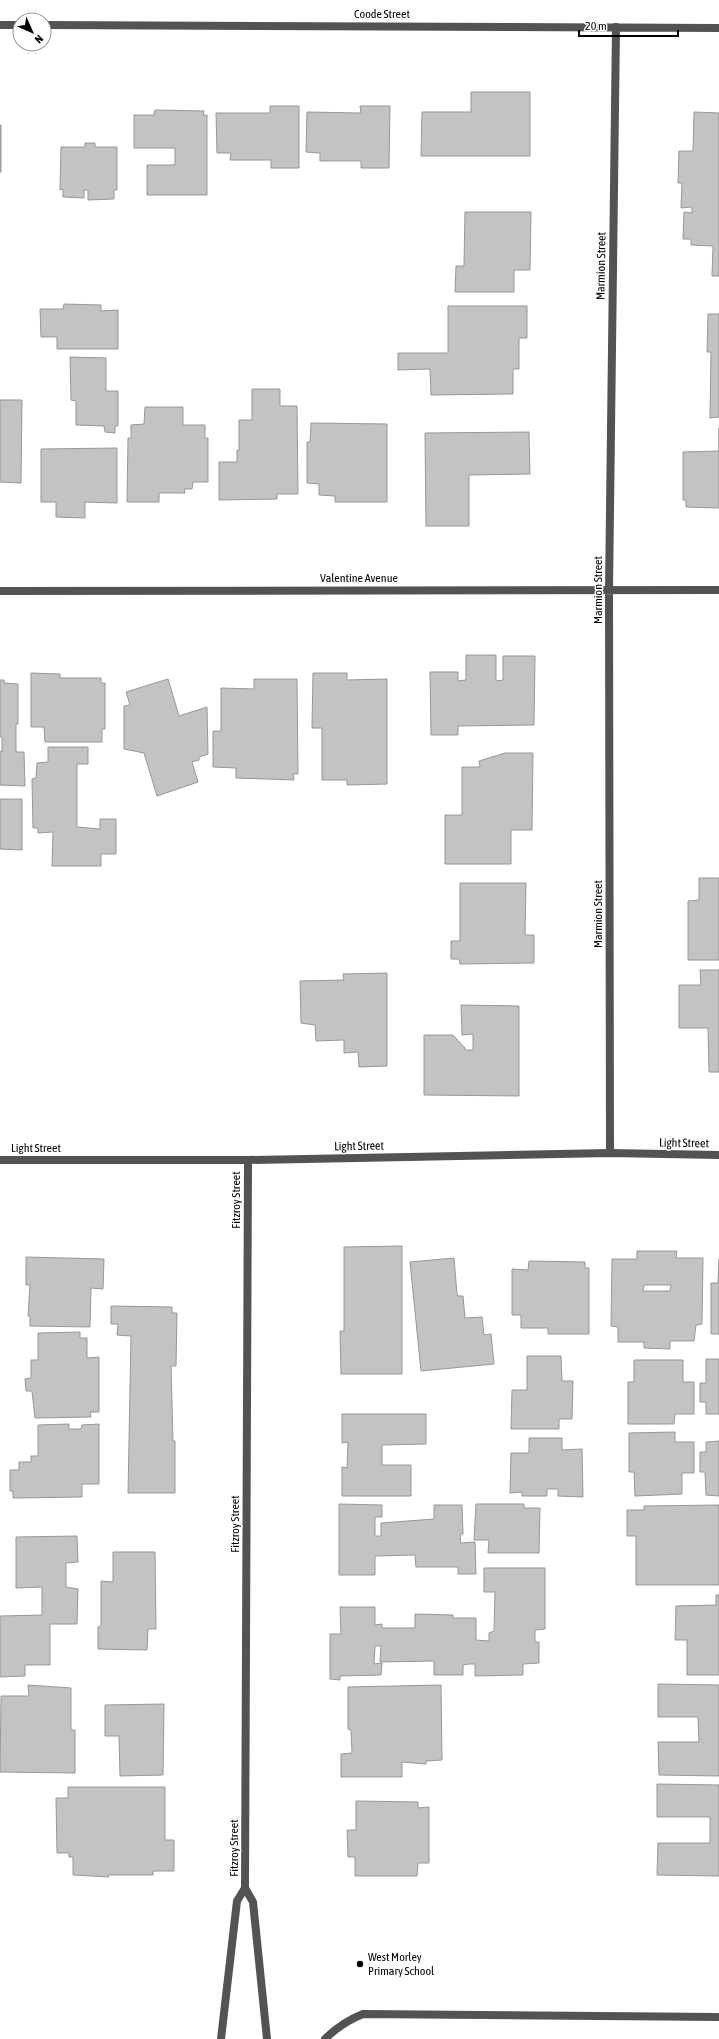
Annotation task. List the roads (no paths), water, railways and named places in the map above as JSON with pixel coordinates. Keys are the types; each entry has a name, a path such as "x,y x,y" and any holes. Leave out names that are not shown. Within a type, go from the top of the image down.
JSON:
{"street":[{"path":"0,25 12,25"},
{"name":"Coode Street","path":"52,25 719,28"},
{"name":"Marmion Street","path":"610,1153 609,590 616,27"},
{"name":"Valentine Avenue","path":"0,591 719,590"},
{"name":"Light Street","path":"0,1160 248,1160 610,1153 719,1156"},
{"name":"Fitzroy Street","path":"248,1160 246,1888 253,1902 267,2039"},
{"name":"Fitzroy Street","path":"221,2039 237,1901 246,1888"},
{"path":"325,2039 340,2026 363,2014 719,2017"}],"place":[{"name":"West Morley Primary School","path":"360,1964"}]}
